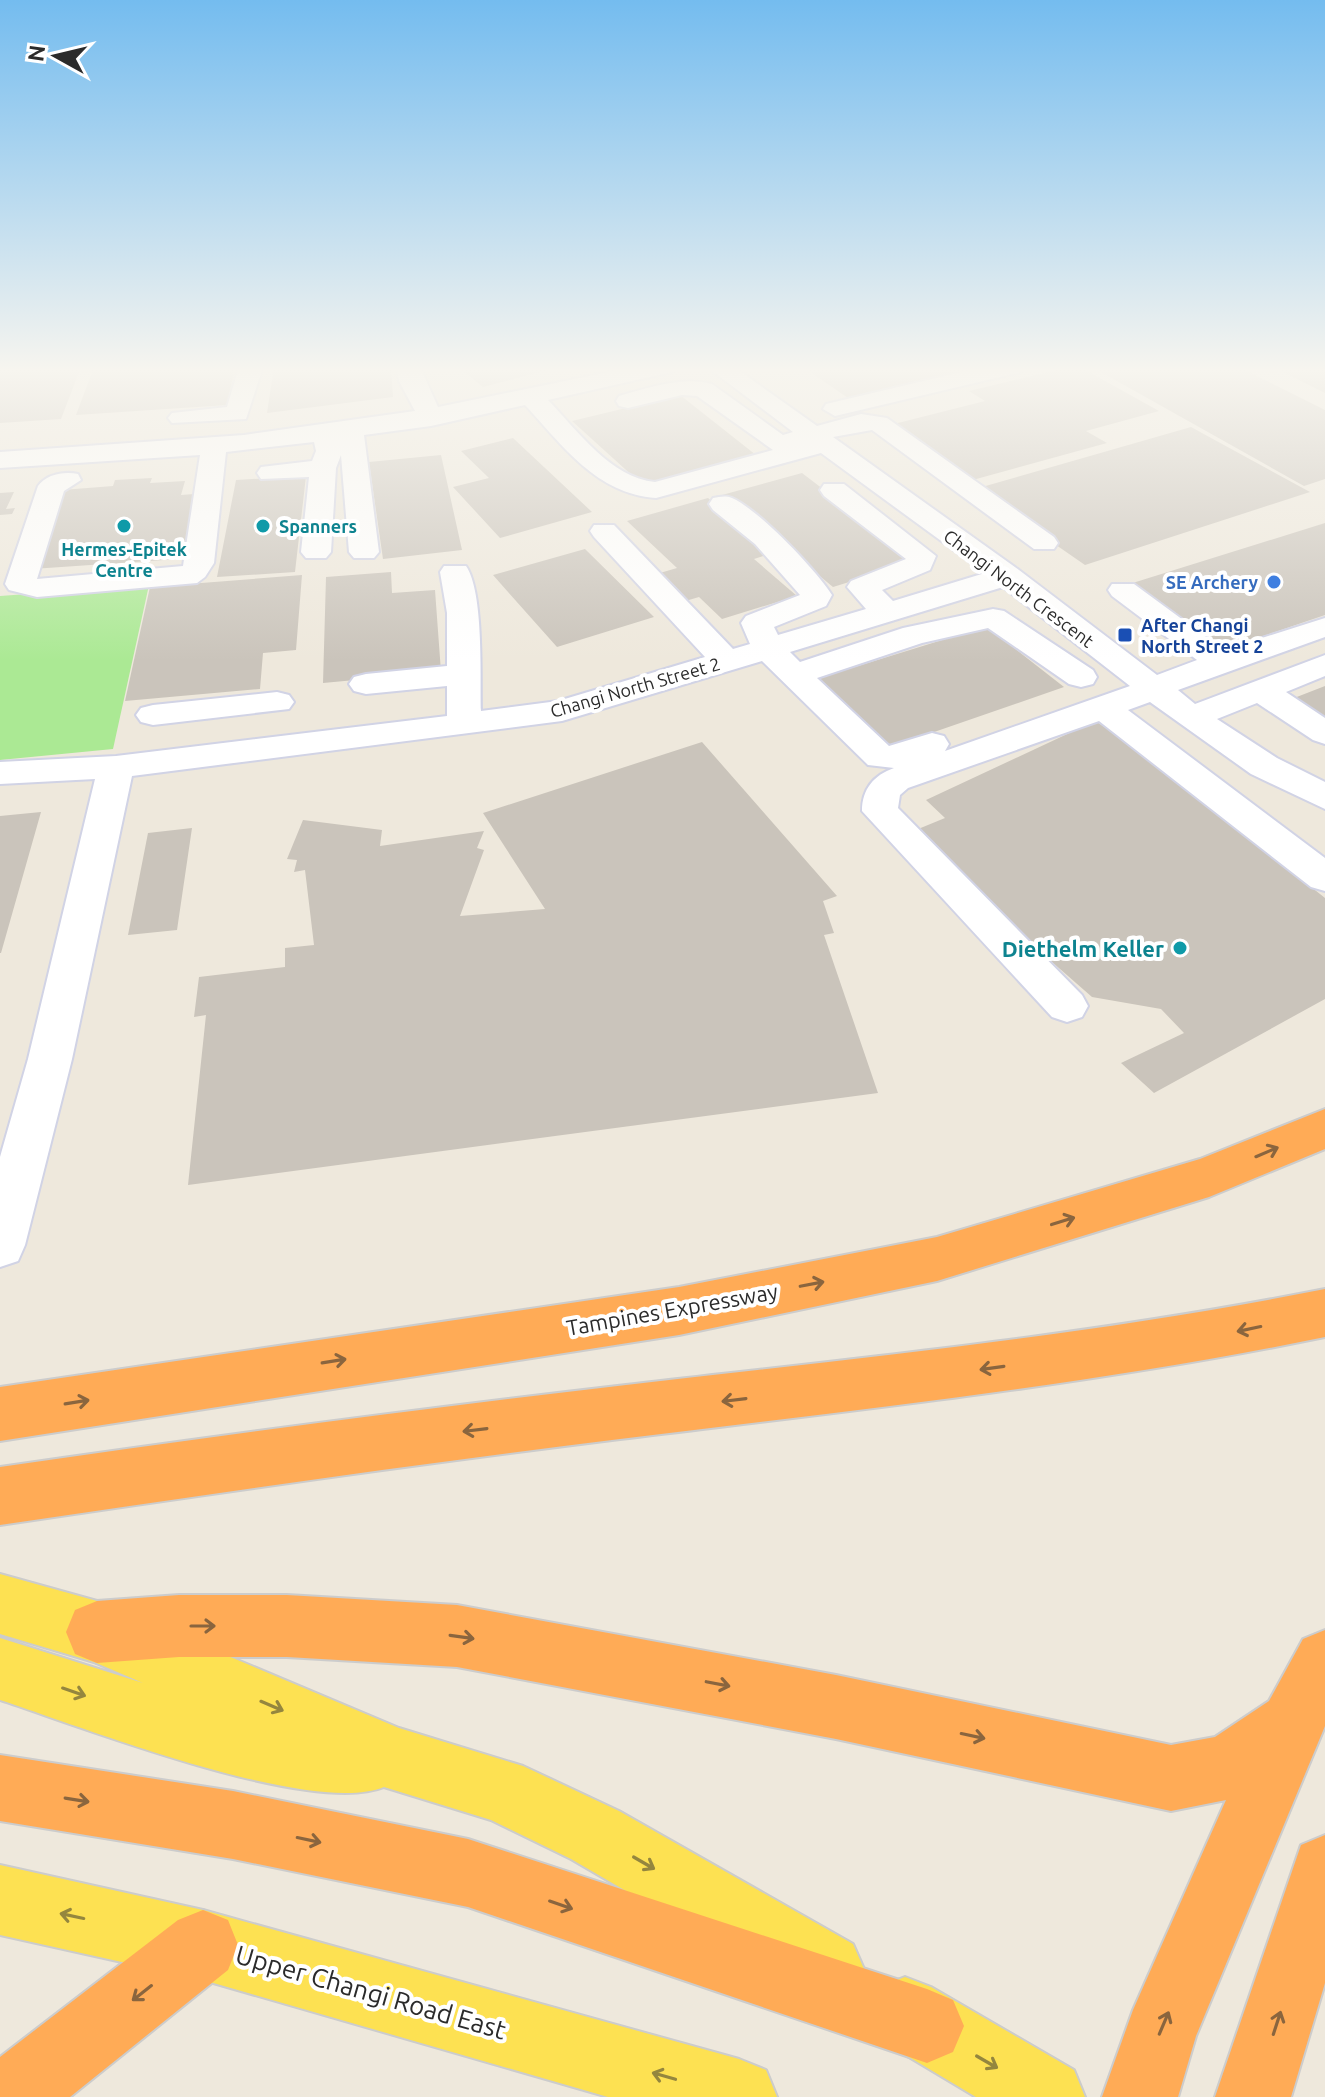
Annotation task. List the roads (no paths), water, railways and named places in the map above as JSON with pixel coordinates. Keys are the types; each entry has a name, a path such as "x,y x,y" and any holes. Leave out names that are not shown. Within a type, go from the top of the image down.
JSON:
{"highway":[{"name":"Tampines Expressway","path":"0,1414 333,1361 679,1311 937,1259 1209,1177 1325,1128"},
{"path":"0,1496 351,1444 944,1375 1221,1336 1325,1313"},
{"path":"97,1632 179,1626 287,1626 457,1636 836,1707 1171,1778 1227,1767 1292,1724"},
{"path":"1140,2097 1159,2036 1292,1724 1325,1661"},
{"path":"0,1788 233,1825 468,1873 927,2026"},
{"path":"1253,2097 1325,1869"},
{"path":"10,2097 203,1945"}],"main road":[{"path":"0,1604 97,1632 398,1760 500,1789 595,1835 1047,2097"},
{"path":"0,1669 224,1741 266,1751 301,1757 398,1760"},
{"name":"Upper Changi Road East","path":"0,1900 203,1945 739,2097"}],"street":[{"path":"0,583 38,465"},
{"path":"63,465 83,465"},
{"path":"69,467 52,486 20,584 37,588 186,577 195,571 199,563 213,465"},
{"path":"316,552 324,465"},
{"path":"345,465 364,552"},
{"path":"592,465 636,491 656,490 739,465"},
{"name":"Changi North Crescent","path":"855,465 1008,576 1191,717 1264,766 1325,797"},
{"path":"936,465 1044,543"},
{"path":"270,473 323,468"},
{"path":"834,490 921,556 920,564 862,587 887,613"},
{"path":"723,504 765,538 817,595 815,600 757,623 768,649 880,757 890,758 1076,697 1220,662 1325,627"},
{"path":"604,531 726,661"},
{"path":"455,572 462,613 464,725"},
{"name":"Changi North Street 2","path":"0,773 116,767 562,711 1008,576"},
{"path":"1123,590 1220,662"},
{"path":"797,674 914,635 993,618 1081,677"},
{"path":"1191,717 1325,665"},
{"path":"366,684 465,674"},
{"path":"1067,1006 880,811 879,799 884,788 895,780 1104,708 1143,680"},
{"path":"1260,690 1325,733"},
{"path":"153,715 280,692 269,749"},
{"path":"1104,708 1325,878"},
{"path":"0,1245 50,1059 116,767"}],"place":[{"name":"Hermes-Epitek Centre","path":"124,526"},
{"name":"Spanners","path":"263,526"},
{"name":"SE Archery","path":"1274,582"},
{"name":"After Changi North Street 2","path":"1125,635"},
{"name":"Diethelm Keller","path":"1180,948"}]}
